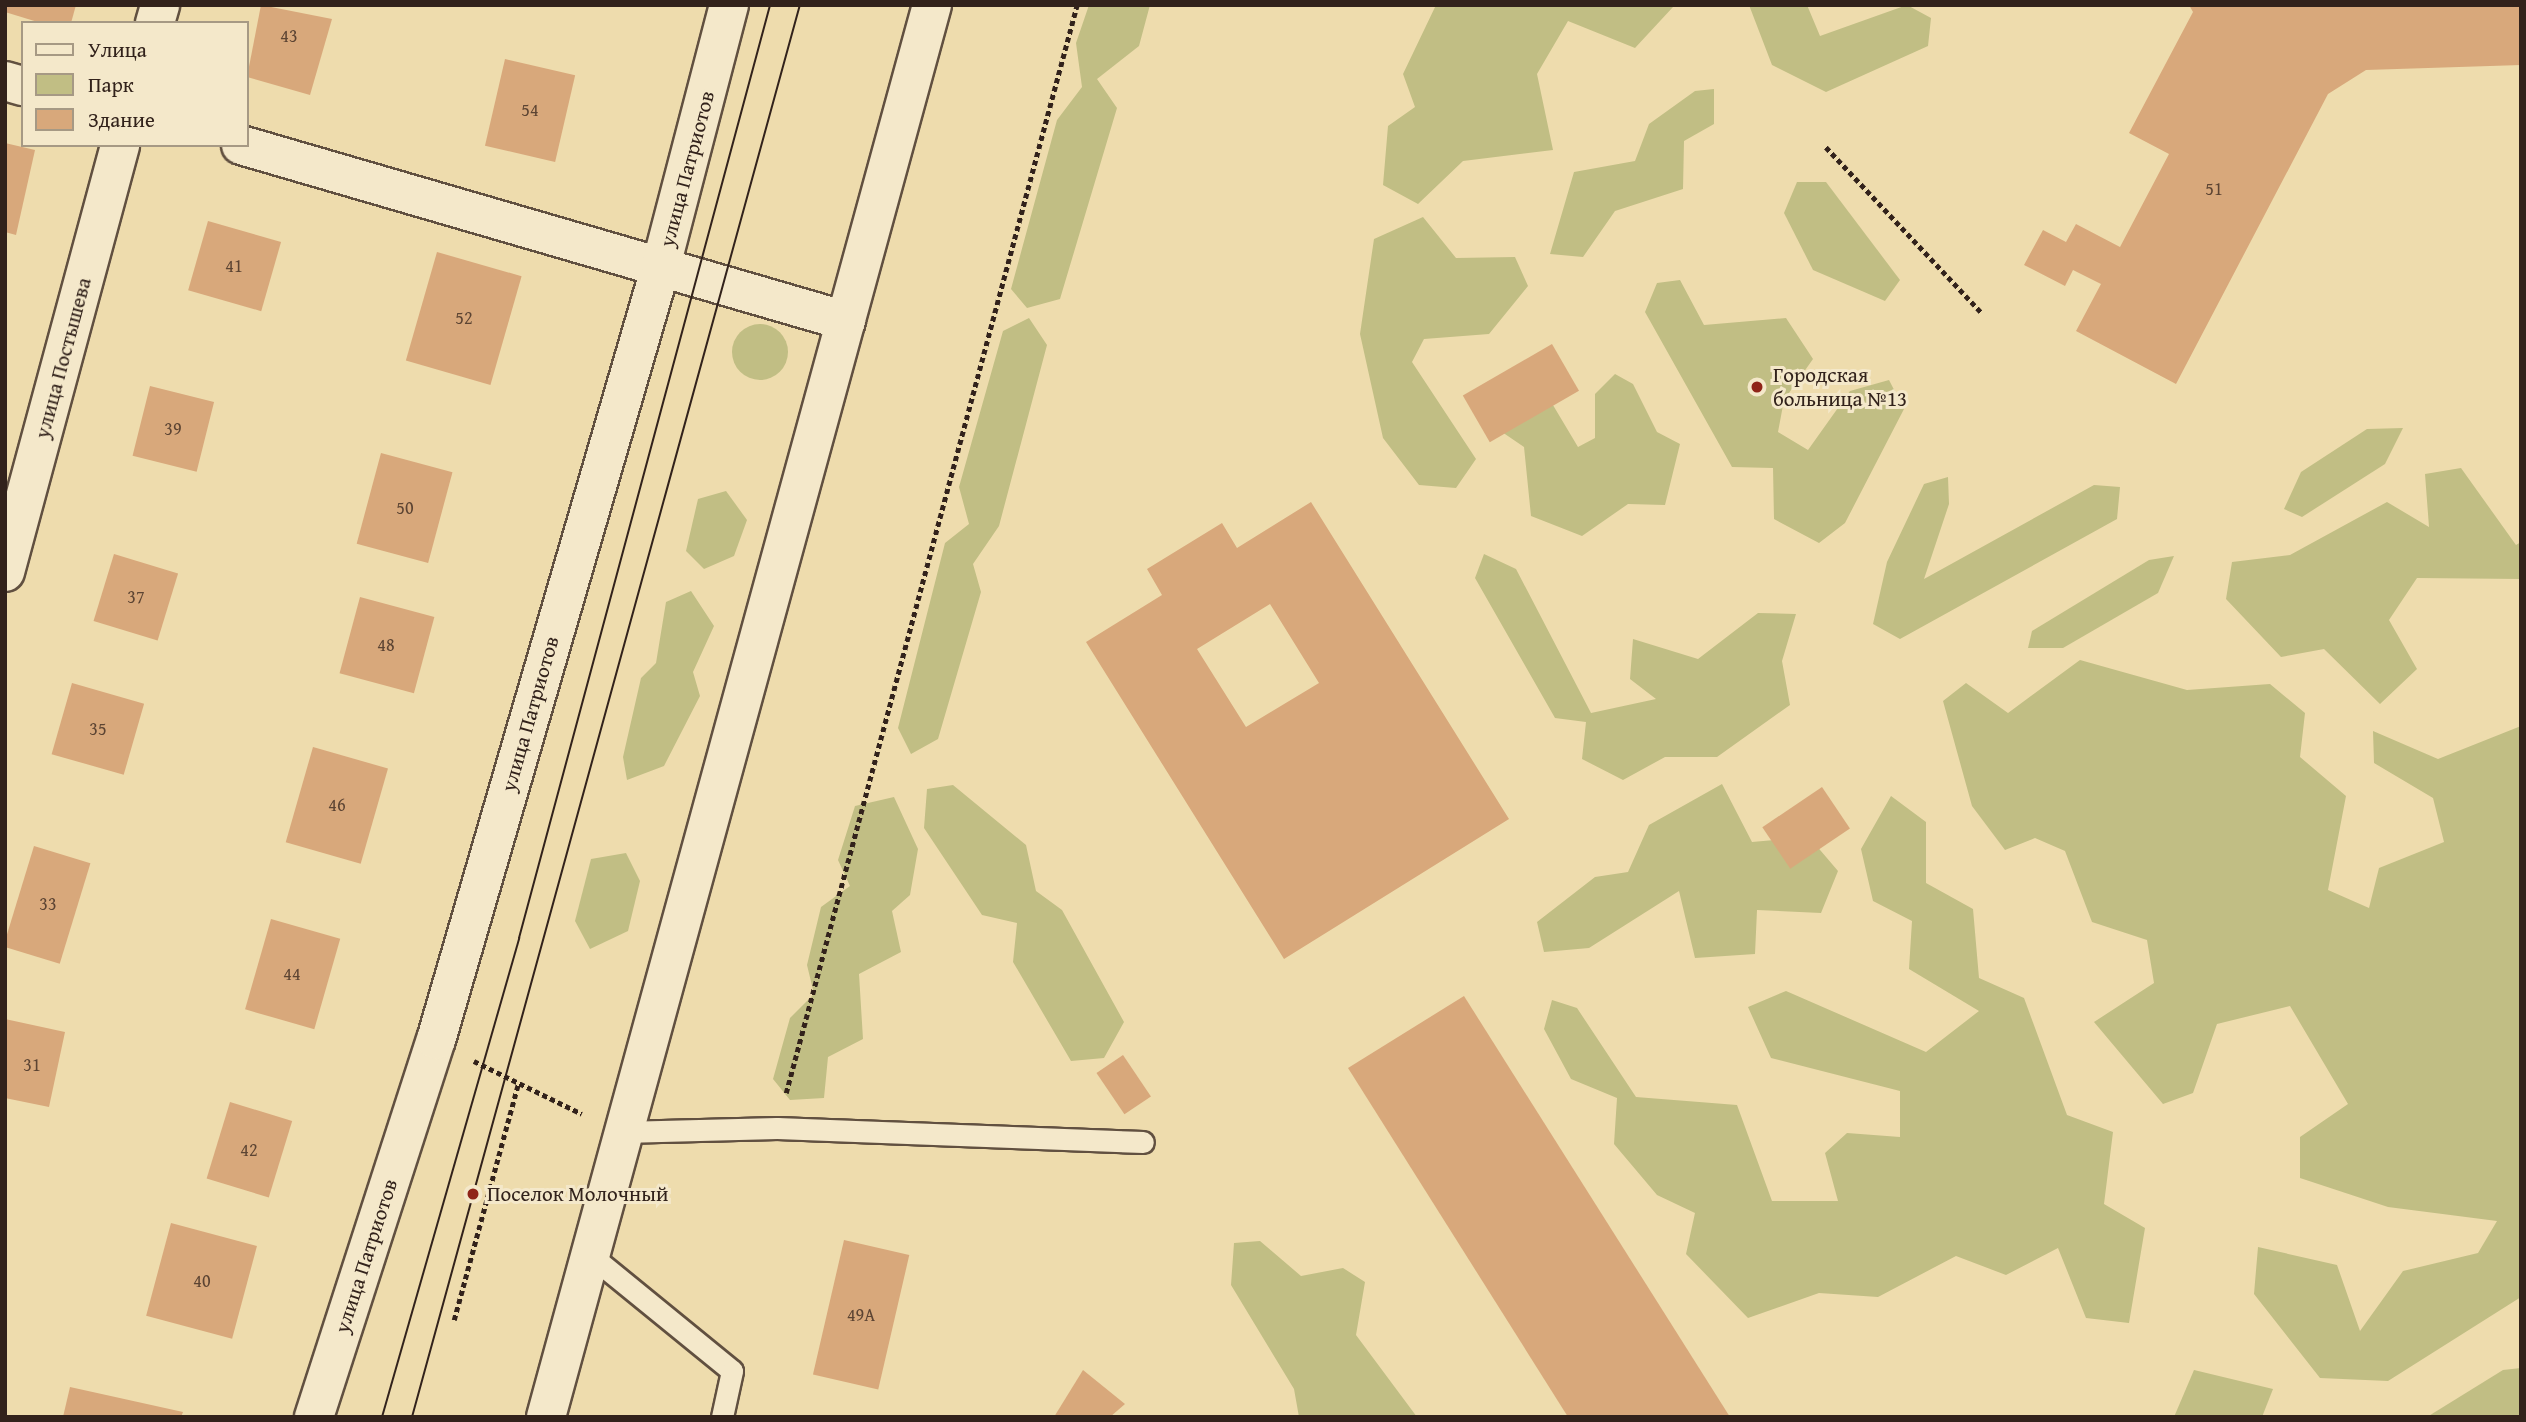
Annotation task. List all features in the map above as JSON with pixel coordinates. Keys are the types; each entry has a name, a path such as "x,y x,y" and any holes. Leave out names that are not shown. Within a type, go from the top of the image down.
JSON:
{"street":[{"name":"улица Патриотов","path":"314,1417 436,1040 661,266 729,5"},
{"path":"546,1417 932,5"},
{"name":"улица Постышева","path":"5,572 119,147"},
{"path":"248,147 846,321"}],"lane":[{"path":"622,1132 777,1128 1143,1142"},
{"path":"590,1255 732,1371 723,1417"}],"path":[{"path":"777,1128 1077,5"},
{"path":"1826,146 1983,314"},
{"path":"436,1040 518,1084 622,1132"},
{"path":"454,1320 518,1084"}],"green space":[{"path":"1089,5 1150,5 1139,46 1097,79 1117,108 1060,299 1027,308 1011,289 1057,120 1082,87 1076,43"},
{"path":"1436,5 1673,7 1635,48 1568,21 1537,74 1553,150 1463,161 1418,204 1383,185 1388,126 1415,107 1403,74"},
{"path":"1749,5 1807,5 1820,36 1907,5 1931,18 1928,46 1826,92 1772,65"},
{"path":"1714,89 1714,124 1684,141 1683,189 1615,211 1583,257 1550,254 1574,172 1635,161 1649,124 1695,91"},
{"path":"1797,182 1826,182 1900,280 1885,301 1813,270 1784,213"},
{"path":"1423,217 1456,258 1515,257 1528,286 1489,334 1424,339 1412,362 1476,459 1456,488 1419,485 1383,438 1360,334 1374,239"},
{"path":"1680,280 1704,325 1786,318 1813,359 1784,400 1778,432 1808,450 1850,391 1889,380 1904,409 1845,523 1819,543 1774,519 1773,468 1732,467 1645,312 1657,283"},
{"path":"1029,318 1047,345 999,526 973,564 981,592 938,739 911,754 898,728 945,543 969,524 959,487 1003,331"},
{"path":"754,324 766,324 776,328 784,336 788,352 784,368 776,376 766,380 754,380 744,376 736,368 732,358 732,346 736,336 744,328"},
{"path":"1615,374 1633,384 1657,432 1680,444 1665,505 1628,504 1582,536 1531,516 1524,447 1483,419 1538,380 1578,447 1595,438 1595,394"},
{"path":"2403,428 2385,464 2302,517 2284,509 2301,472 2367,429"},
{"path":"2461,468 2516,545 2521,542 2521,579 2417,578 2389,620 2417,669 2380,704 2324,649 2281,657 2226,599 2232,562 2290,555 2387,502 2429,527 2425,474"},
{"path":"1948,477 1949,504 1924,579 2094,485 2120,487 2117,519 1900,639 1873,624 1887,562 1924,484"},
{"path":"726,491 747,520 734,556 704,569 686,551 698,499"},
{"path":"1484,554 1516,569 1591,713 1656,699 1630,679 1633,639 1698,659 1758,613 1796,614 1782,661 1790,705 1717,757 1665,757 1623,780 1582,759 1586,722 1555,718 1475,578"},
{"path":"2174,556 2158,593 2063,648 2028,648 2032,631 2149,560"},
{"path":"691,591 714,626 693,672 700,696 664,766 627,780 623,757 641,678 656,663 666,602"},
{"path":"2080,660 2187,690 2270,684 2305,713 2300,757 2346,796 2328,890 2369,908 2379,868 2444,842 2433,798 2374,763 2373,731 2438,759 2521,726 2521,1297 2388,1381 2320,1378 2254,1294 2258,1247 2337,1265 2360,1331 2403,1271 2478,1253 2497,1221 2388,1207 2300,1178 2300,1137 2348,1104 2290,1006 2217,1024 2193,1093 2163,1104 2094,1022 2154,983 2147,940 2092,922 2065,851 2035,838 2005,850 1972,806 1943,701 1966,683 2008,713"},
{"path":"1722,784 1752,842 1809,837 1838,871 1821,913 1757,910 1755,954 1695,958 1679,891 1589,948 1544,952 1537,922 1595,877 1628,872 1649,825"},
{"path":"953,785 1026,845 1036,891 1062,910 1124,1022 1104,1058 1071,1061 1013,962 1017,923 982,915 924,828 927,789"},
{"path":"1891,796 1926,822 1926,883 1973,909 1979,978 2024,998 2067,1115 2113,1132 2104,1204 2145,1228 2129,1323 2086,1318 2058,1248 2006,1275 1956,1256 1878,1297 1819,1293 1748,1318 1686,1254 1695,1213 1657,1195 1614,1144 1617,1098 1571,1079 1544,1029 1552,1000 1577,1008 1636,1097 1737,1105 1772,1201 1838,1201 1825,1153 1847,1133 1900,1137 1900,1091 1771,1058 1748,1007 1786,991 1926,1052 1979,1011 1909,969 1912,921 1873,901 1861,849"},
{"path":"894,797 918,849 910,895 892,911 901,952 859,974 863,1039 828,1057 824,1098 790,1100 773,1079 790,1018 814,994 807,965 821,907 850,886 838,860 855,806"},
{"path":"626,853 640,881 628,931 590,949 575,921 591,859"},
{"path":"1260,1241 1301,1276 1343,1268 1365,1282 1356,1335 1417,1417 1299,1417 1294,1389 1231,1285 1234,1243"},
{"path":"2521,1368 2521,1417 2427,1417 2503,1370"},
{"path":"2194,1370 2273,1389 2262,1417 2174,1417"}],"building":[{"path":"5,5 76,5 72,21 34,21 5,12"},
{"path":"261,5 332,19 310,95 248,77"},
{"path":"2189,5 2521,5 2521,65 2366,70 2328,94 2176,384 2076,331 2101,284 2073,270 2065,286 2024,265 2043,230 2066,242 2076,224 2120,247 2169,154 2129,133 2193,12"},
{"path":"505,59 575,75 555,162 485,146"},
{"path":"5,143 35,150 16,235 5,232"},
{"path":"208,221 281,242 261,311 188,290"},
{"path":"437,252 522,276 490,385 406,361"},
{"path":"1552,344 1579,391 1490,442 1463,396"},
{"path":"150,386 214,402 197,472 133,456"},
{"path":"381,453 452,472 428,563 357,544"},
{"path":"1311,502 1509,819 1284,959 1086,642 1162,595 1147,569 1222,523 1237,548","holes":["1270,604 1319,683 1246,727 1197,649"]},
{"path":"114,554 178,574 158,641 94,621"},
{"path":"360,597 434,617 414,693 340,673"},
{"path":"72,683 144,704 124,775 52,754"},
{"path":"313,747 388,768 361,864 286,842"},
{"path":"1822,787 1850,828 1790,869 1762,827"},
{"path":"34,846 90,863 60,964 5,947"},
{"path":"271,919 340,939 314,1029 245,1009"},
{"path":"1464,996 1730,1417 1568,1417 1348,1068"},
{"path":"5,1019 65,1032 49,1107 5,1098"},
{"path":"1123,1055 1151,1096 1124,1114 1096,1073"},
{"path":"230,1102 292,1121 269,1198 207,1179"},
{"path":"171,1223 257,1246 232,1339 146,1316"},
{"path":"844,1240 909,1255 878,1390 813,1374"},
{"path":"1083,1370 1125,1404 1110,1417 1054,1417"},
{"path":"70,1387 183,1412 181,1417 63,1417"}],"tram line":[{"path":"382,1417 519,938 770,5"},
{"path":"412,1417 800,5"}],"place":[{"name":"Городская больница №13","path":"1757,387"},
{"name":"Поселок Молочный","path":"473,1194"}]}
